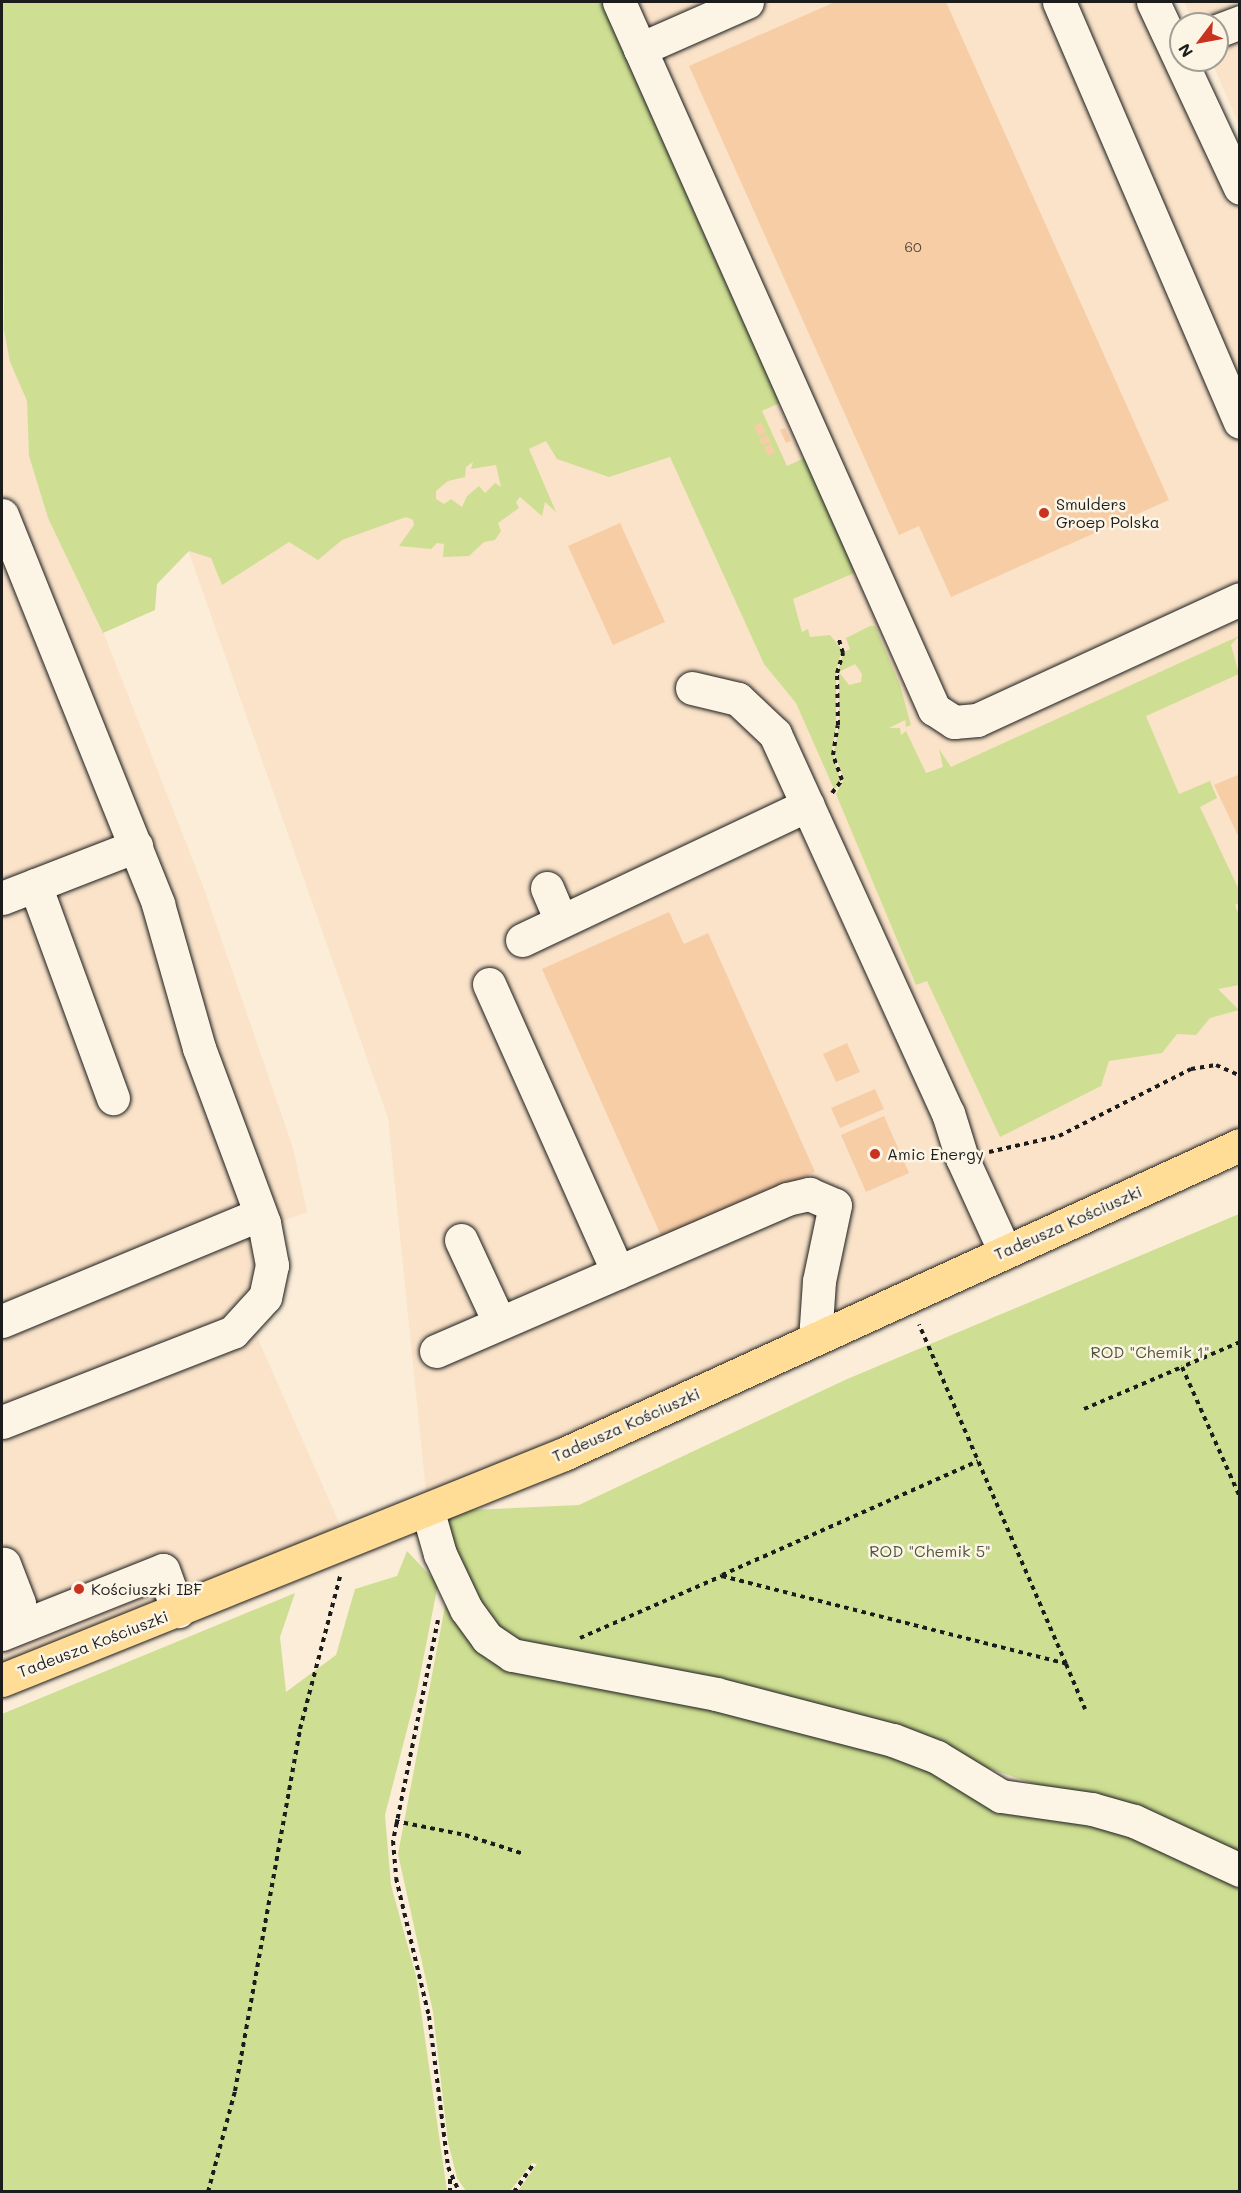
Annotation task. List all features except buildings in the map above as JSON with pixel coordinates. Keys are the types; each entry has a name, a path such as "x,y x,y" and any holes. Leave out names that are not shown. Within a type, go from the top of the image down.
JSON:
{"main road":[{"name":"Tadeusza Kościuszki","path":"2,1680 428,1512 815,1339 1239,1145"}],"street":[{"path":"619,2 934,709 954,722 978,720 1239,599"},
{"path":"640,48 747,2"},
{"path":"1059,2 1239,422"},
{"path":"1153,2 1169,31"},
{"path":"1188,72 1239,188"},
{"path":"2,515 14,584 136,846 158,904 199,1048 260,1214 272,1265 265,1297 233,1332 2,1422"},
{"path":"692,688 738,699 775,734 948,1113 962,1158 1005,1252"},
{"path":"522,940 808,805"},
{"path":"113,1098 11,889 136,846"},
{"path":"547,888 561,921"},
{"path":"489,984 618,1273"},
{"path":"436,1351 787,1199 809,1194 835,1205 819,1281 815,1339"},
{"path":"2,1321 260,1214"},
{"path":"461,1240 499,1322"},
{"path":"428,1512 440,1554 466,1609 487,1638 512,1656 716,1694 877,1735 937,1757 1001,1796 1092,1809 1134,1821 1239,1870"},
{"path":"2,1610 20,1603 4,1564"},
{"path":"2,1634 163,1570 178,1611"}],"path":[{"path":"808,805 838,789 842,780 833,751 838,725 837,673 843,653 838,637"},
{"path":"962,1158 1043,1142 1204,1065 1238,1074"},
{"path":"907,1296 1085,1709"},
{"path":"1084,1409 1239,1342"},
{"path":"1182,1367 1239,1497"},
{"path":"572,1642 978,1461"},
{"path":"207,2192 235,2091 300,1729 348,1543"},
{"path":"722,1576 1066,1664"},
{"path":"439,1614 395,1821 396,1878 429,2016 450,2192"},
{"path":"395,1821 465,1835 521,1853"},
{"path":"513,2192 534,2163"},
{"path":"448,2167 459,2192"}],"shaded area":[{"path":"8,2 1153,2 1169,37 1169,72 1185,72 1239,188 1239,1145 428,1512 388,1118 61,189"},
{"path":"1184,2 1239,2 1239,125 1216,72 1229,72 1229,12 1189,12"},
{"path":"2,307 10,362 27,401 29,456 48,518 91,601 203,886 293,1148 307,1212 277,1223 255,1332 348,1543 2,1680"}],"green space":[{"path":"2,2 611,2 788,399 762,411 787,466 813,454 864,569 793,599 802,632 808,629 810,637 830,635 842,650 836,670 836,728 832,749 840,780 837,787 834,789 796,703 764,664 670,457 609,477 557,459 546,441 529,449 556,512 545,502 542,516 520,497 516,502 519,508 498,523 501,531 495,540 484,542 469,556 443,557 444,544 437,543 431,549 399,546 414,525 413,520 406,517 342,540 318,560 289,542 222,585 211,558 189,551 157,584 155,610 103,633 48,518 29,456 27,401 10,362 4,330","holes":["473,462 471,469 496,465 501,487 495,483 485,493 479,486 467,496 462,507 451,499 444,504 436,499 436,491 448,481 465,477 466,467"]},
{"path":"870,626 875,626 900,685 911,725 906,727 905,720 889,728 900,728 901,735 906,731 926,773 943,767 939,749 951,767 1239,636 1231,645 1239,674 1146,716 1179,794 1210,781 1217,798 1200,807 1240,892 1239,903 1235,905 1239,916 1239,985 1218,989 1239,1010 1210,1018 1196,1035 1177,1034 1162,1053 1109,1061 1101,1086 1000,1137 927,981 916,985 836,794 844,779 834,752 839,724 839,672 839,667 844,652 850,649 846,638","holes":["855,664 862,674 861,682 849,685 839,672"]},
{"name":"ROD \"Chemik 5\"","path":"1239,1214 1239,1869 1095,1805 921,1745 500,1641 428,1512 579,1505 845,1380"},
{"path":"407,1551 438,1584 417,1691 385,1815 391,1885 416,1976 447,2191 2,2191 2,1714 295,1593 280,1637 286,1692 336,1655 355,1589 397,1576"},
{"path":"447,1596 469,1625 763,1711 1239,1873 1239,2191 518,2191 537,2164 532,2163 510,2191 466,2191 457,2178 448,2142 433,2012 398,1854"}],"place":[{"name":"Smulders Groep Polska","path":"1044,513"},
{"name":"Amic Energy","path":"875,1154"},
{"name":"Kościuszki IBF","path":"79,1589"}],"park label":[{"name":"ROD \"Chemik 1\"","path":"1150,1352"}]}
